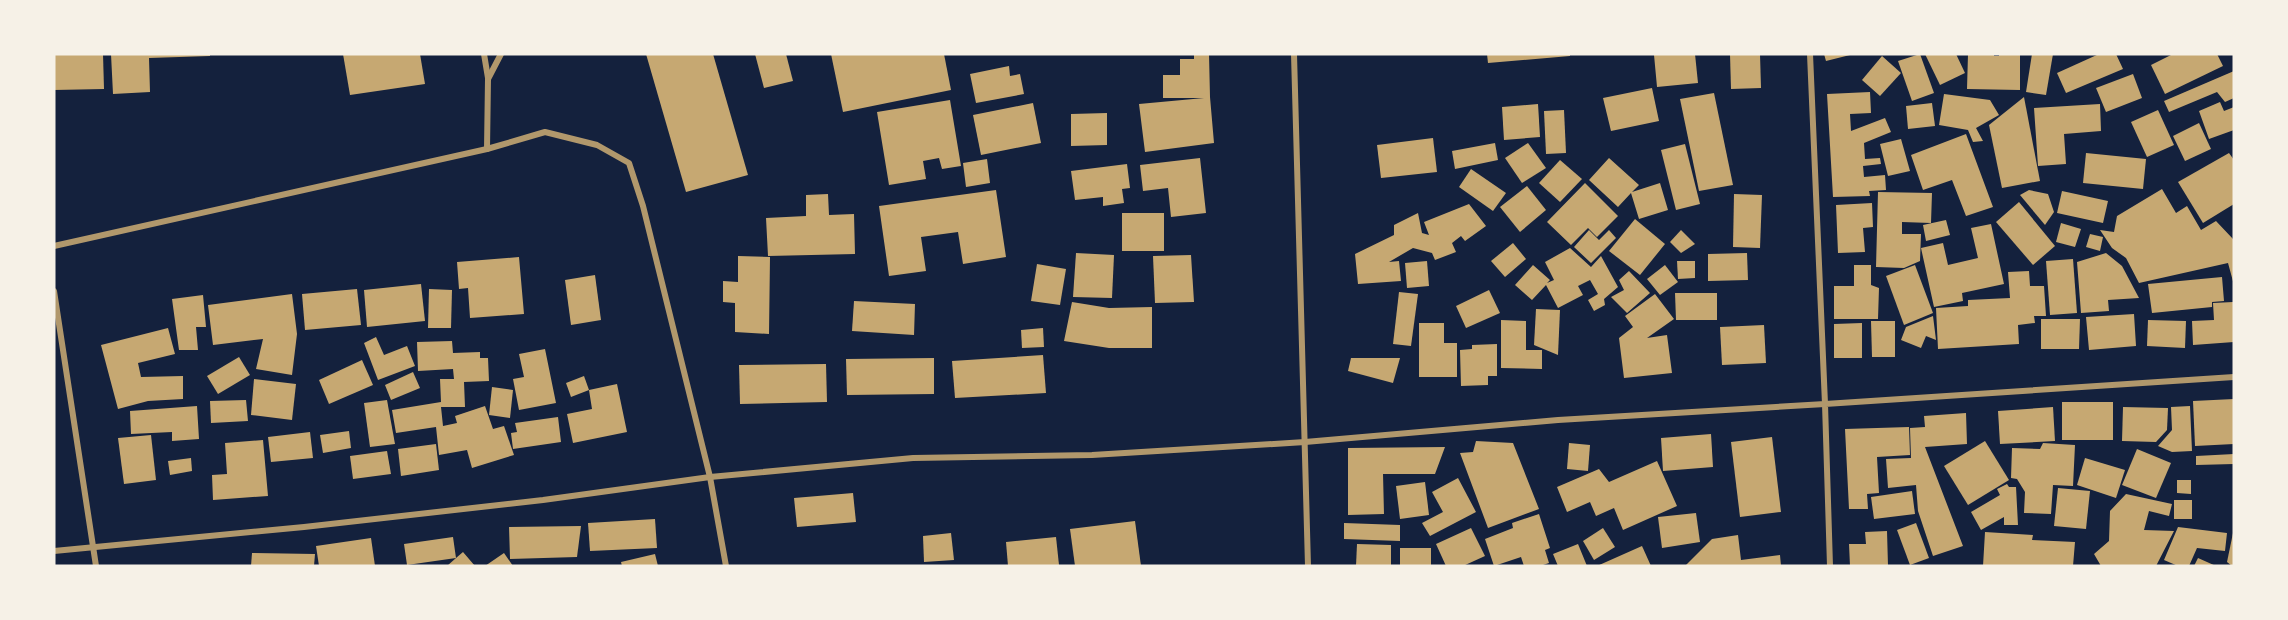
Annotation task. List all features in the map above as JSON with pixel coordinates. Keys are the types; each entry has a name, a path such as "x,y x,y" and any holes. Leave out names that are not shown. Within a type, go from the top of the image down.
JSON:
{"street":[{"path":"484,54 488,79 487,149"},
{"path":"488,79 501,54"},
{"path":"1294,54 1308,566"},
{"path":"1810,54 1830,566"},
{"path":"54,246 487,149 545,132 597,145 629,163 643,206 710,477 726,566"},
{"path":"54,291 96,566"},
{"path":"54,551 304,527 543,500 710,477 913,458 1092,454 1305,442 1558,420 2234,377"}],"building":[{"path":"54,54 103,54 104,89 54,90"},
{"path":"111,54 210,54 210,56 149,58 150,92 113,94"},
{"path":"343,54 420,54 425,84 350,95"},
{"path":"646,54 713,54 748,175 686,192"},
{"path":"755,54 786,54 793,81 764,88"},
{"path":"831,54 944,54 951,90 843,112"},
{"path":"1194,54 1209,54 1214,143 1145,152 1139,104 1204,98 1163,98 1163,75 1180,75 1180,59 1194,59"},
{"path":"1487,54 1570,54 1570,56 1488,63"},
{"path":"1695,54 1698,83 1657,87 1654,55"},
{"path":"1730,54 1760,54 1761,88 1731,89"},
{"path":"1824,54 1850,54 1850,55 1826,61"},
{"path":"1920,54 1934,93 1912,101 1898,61"},
{"path":"1925,54 1956,54 1965,73 1940,85"},
{"path":"1968,54 1999,56 1999,54 2020,54 2020,90 1967,89"},
{"path":"2032,54 2053,54 2046,95 2026,92"},
{"path":"2099,54 2116,54 2123,69 2066,93 2057,73"},
{"path":"2173,54 2217,54 2223,66 2165,94 2151,65"},
{"path":"1882,56 1901,73 1880,96 1862,80"},
{"path":"1009,66 1010,76 1020,74 1024,94 976,103 970,74"},
{"path":"2234,71 2234,98 2225,102 2217,92 2169,112 2164,101"},
{"path":"2133,74 2142,98 2106,112 2096,88"},
{"path":"1652,88 1659,121 1611,131 1603,98"},
{"path":"1870,92 1871,113 1850,114 1851,131 1885,118 1891,132 1864,143 1865,159 1880,158 1881,164 1863,166 1864,177 1885,175 1886,190 1869,191 1870,196 1833,197 1827,94"},
{"path":"1714,93 1733,185 1699,191 1680,99"},
{"path":"1944,94 1990,100 1999,115 1976,128 1983,141 1973,142 1968,130 1939,125"},
{"path":"2024,97 2040,181 2002,188 1989,125"},
{"path":"950,100 961,166 942,169 939,158 923,161 926,179 889,185 877,112"},
{"path":"2220,102 2224,111 2234,107 2234,130 2209,139 2199,111"},
{"path":"1033,103 1041,143 981,155 973,115"},
{"path":"1932,103 1935,126 1908,129 1906,106"},
{"path":"1538,104 1540,137 1504,140 1502,107"},
{"path":"2100,104 2101,131 2064,134 2066,164 2038,166 2034,108"},
{"path":"1564,110 1566,153 1546,154 1544,111"},
{"path":"2158,110 2174,145 2147,157 2131,122"},
{"path":"1107,113 1107,145 1071,146 1071,114"},
{"path":"2199,123 2211,149 2185,161 2173,136"},
{"path":"1966,134 1993,207 1966,216 1952,180 1923,190 1911,155"},
{"path":"1433,138 1437,172 1381,178 1377,145"},
{"path":"1901,139 1910,171 1888,176 1880,144"},
{"path":"1495,143 1498,160 1455,169 1452,151"},
{"path":"1528,143 1546,168 1522,183 1505,158"},
{"path":"1685,144 1700,204 1676,210 1661,150"},
{"path":"2086,153 2146,159 2143,189 2083,183"},
{"path":"2229,153 2234,160 2234,204 2203,223 2178,182"},
{"path":"1200,158 1206,213 1171,217 1168,188 1143,191 1140,165"},
{"path":"1609,158 1639,185 1632,192 1660,183 1668,210 1639,219 1631,193 1618,207 1589,180"},
{"path":"987,159 990,183 966,187 963,163"},
{"path":"1560,160 1582,179 1560,202 1539,183"},
{"path":"1127,164 1130,188 1122,189 1124,203 1103,206 1103,197 1075,200 1071,171"},
{"path":"1471,169 1506,193 1493,211 1459,187"},
{"path":"1585,183 1618,216 1597,237 1588,228 1571,245 1547,222"},
{"path":"1527,186 1546,210 1520,232 1500,207"},
{"path":"2162,189 2176,213 2187,206 2201,230 2216,221 2234,238 2234,285 2228,263 2139,283 2126,258 2112,248 2100,230 2114,232 2117,216"},
{"path":"996,190 1006,257 963,264 958,232 921,237 926,271 889,276 879,206"},
{"path":"2029,190 2048,194 2054,212 2045,225 2020,195"},
{"path":"2062,191 2108,201 2103,223 2057,213"},
{"path":"1878,192 1932,193 1931,223 1902,222 1902,234 1921,234 1920,261 1904,268 1876,267"},
{"path":"828,194 829,215 854,214 855,254 768,256 766,218 806,216 806,195"},
{"path":"1734,194 1762,195 1760,248 1733,247"},
{"path":"2019,202 2055,246 2033,265 1996,222"},
{"path":"1872,203 1873,227 1863,228 1865,252 1838,253 1836,205"},
{"path":"1469,204 1486,226 1465,241 1461,236 1452,243 1456,252 1435,260 1432,253 1413,248 1389,262 1399,261 1401,281 1358,284 1355,254 1394,235 1394,225 1418,213 1422,233 1429,235 1424,222"},
{"path":"1122,213 1164,213 1164,251 1122,251"},
{"path":"1635,219 1665,244 1640,275 1609,251"},
{"path":"1946,220 1950,235 1926,241 1923,225"},
{"path":"2061,223 2081,229 2075,247 2056,242"},
{"path":"1991,224 2004,284 1962,293 1963,301 1934,307 1921,248 1943,243 1948,265 1978,258 1971,228"},
{"path":"1589,230 1599,240 1609,230 1616,238 1591,263 1574,247"},
{"path":"1681,230 1695,244 1681,253 1670,242"},
{"path":"2090,234 2103,237 2100,251 2086,247"},
{"path":"1513,243 1526,259 1505,277 1491,261"},
{"path":"1570,248 1591,267 1601,256 1618,287 1604,299 1605,305 1594,311 1588,300 1598,294 1590,280 1578,286 1583,295 1558,308 1546,285 1532,300 1515,285 1533,265 1550,280 1547,283 1554,280 1545,262"},
{"path":"1076,253 1114,255 1112,298 1073,297"},
{"path":"1747,253 1748,280 1708,281 1708,254"},
{"path":"2106,253 2122,266 2139,298 2108,300 2109,311 2081,313 2077,262"},
{"path":"1191,255 1194,302 1155,303 1153,256"},
{"path":"738,256 770,257 769,334 735,332 735,303 723,302 723,281 738,282"},
{"path":"519,257 524,314 470,318 468,288 459,289 457,262"},
{"path":"2073,259 2077,313 2050,315 2046,261"},
{"path":"1427,261 1429,286 1407,288 1405,263"},
{"path":"1677,261 1695,261 1695,278 1678,279"},
{"path":"1037,264 1066,269 1060,305 1031,301"},
{"path":"1665,265 1678,282 1660,295 1647,279"},
{"path":"1854,265 1871,265 1871,285 1879,288 1878,319 1834,319 1834,286 1854,286"},
{"path":"1915,265 1933,313 1904,325 1886,276"},
{"path":"1629,271 1650,293 1627,313 1611,297 1624,290 1619,280"},
{"path":"2029,271 2030,286 2044,286 2046,316 2034,316 2035,323 2018,325 2019,344 1938,349 1936,308 1968,306 1968,300 2010,298 2008,272"},
{"path":"595,275 601,320 571,325 565,280"},
{"path":"2222,277 2224,301 2212,302 2212,307 2152,313 2148,284"},
{"path":"421,284 425,321 367,327 364,290"},
{"path":"357,289 361,325 305,330 302,294"},
{"path":"429,289 452,290 451,328 428,328"},
{"path":"1489,290 1500,313 1466,328 1456,306"},
{"path":"1399,292 1418,294 1411,346 1393,344"},
{"path":"1675,293 1717,293 1717,320 1676,320"},
{"path":"292,294 297,334 292,375 256,369 263,339 213,345 208,305"},
{"path":"1655,294 1674,319 1647,338 1667,335 1672,373 1624,378 1619,338 1633,327 1625,316"},
{"path":"203,295 206,327 196,327 198,350 179,350 172,299"},
{"path":"854,301 915,304 914,335 852,331"},
{"path":"1072,302 1109,308 1152,307 1152,348 1109,348 1064,341"},
{"path":"2233,302 2234,342 2193,345 2192,321 2214,320 2213,303"},
{"path":"1536,309 1560,310 1558,355 1534,345"},
{"path":"2134,314 2136,346 2089,350 2086,317"},
{"path":"1933,316 1936,340 1926,336 1921,348 1901,340 1906,327"},
{"path":"2041,319 2080,319 2079,349 2041,349"},
{"path":"1501,320 1526,321 1526,350 1542,350 1542,369 1501,368"},
{"path":"2148,320 2186,321 2185,348 2147,346"},
{"path":"1871,321 1895,321 1895,357 1872,357"},
{"path":"1419,323 1444,323 1444,343 1457,343 1457,377 1419,377"},
{"path":"1862,323 1862,358 1834,358 1834,324"},
{"path":"1764,325 1766,363 1722,365 1720,327"},
{"path":"168,328 175,354 138,363 141,377 183,376 183,399 148,401 118,409 101,345"},
{"path":"1043,328 1044,347 1022,348 1021,330"},
{"path":"376,337 384,355 407,346 415,366 378,380 364,343"},
{"path":"452,341 453,353 480,352 480,358 488,358 489,381 464,382 465,407 441,407 443,426 457,423 455,416 485,406 493,429 504,426 514,455 472,468 467,450 439,455 436,427 396,433 392,410 441,402 440,379 454,379 453,369 418,371 417,342"},
{"path":"1497,344 1497,376 1488,376 1488,385 1461,386 1460,350 1472,349 1472,345"},
{"path":"545,349 556,403 519,410 513,379 524,377 519,354"},
{"path":"1043,355 1046,393 955,398 952,361"},
{"path":"239,357 250,375 218,394 207,376"},
{"path":"934,358 934,394 847,395 846,359"},
{"path":"1351,358 1400,358 1393,383 1348,371"},
{"path":"362,360 373,385 329,404 319,380"},
{"path":"826,364 827,402 740,404 739,365"},
{"path":"413,372 420,388 391,400 385,385"},
{"path":"584,376 589,390 571,397 566,383"},
{"path":"254,379 296,384 292,420 251,415"},
{"path":"617,384 627,432 573,443 567,414 592,409 589,390"},
{"path":"492,387 513,390 510,418 489,415"},
{"path":"2234,399 2234,444 2195,446 2193,401"},
{"path":"246,400 248,421 211,423 210,401"},
{"path":"387,400 395,444 370,447 364,403"},
{"path":"2062,402 2113,402 2113,440 2062,440"},
{"path":"197,406 199,439 172,441 172,432 131,434 130,411"},
{"path":"2190,406 2192,451 2172,452 2158,446 2172,430 2171,407"},
{"path":"2053,407 2055,441 2000,444 1998,411"},
{"path":"2123,407 2168,408 2167,430 2156,442 2122,441"},
{"path":"1966,413 1967,444 1925,447 1963,546 1933,556 1918,511 1916,485 1888,488 1886,459 1911,458 1910,428 1925,427 1924,416"},
{"path":"558,417 561,442 513,449 511,433 517,432 515,423"},
{"path":"1909,427 1910,455 1877,457 1879,493 1867,494 1868,509 1849,509 1845,429"},
{"path":"349,431 351,448 323,453 320,435"},
{"path":"310,432 313,458 271,462 268,437"},
{"path":"1711,434 1713,467 1663,471 1661,438"},
{"path":"151,435 156,480 124,484 118,438"},
{"path":"1772,437 1781,512 1740,517 1731,442"},
{"path":"263,440 268,496 213,500 212,475 227,474 225,443"},
{"path":"1476,441 1513,443 1539,509 1488,528 1460,453 1473,452"},
{"path":"1985,441 2009,480 1968,505 1944,466"},
{"path":"1569,443 1590,445 1588,471 1567,469"},
{"path":"2043,443 2075,445 2073,486 2053,485 2051,514 2024,513 2025,492 2017,479 2011,478 2012,448 2040,449"},
{"path":"436,444 439,470 401,476 398,449"},
{"path":"1445,447 1435,474 1383,474 1384,514 1348,515 1348,448"},
{"path":"2137,449 2171,463 2156,498 2122,485"},
{"path":"387,451 391,474 353,479 350,456"},
{"path":"2234,454 2234,464 2196,465 2196,456"},
{"path":"191,458 192,471 170,475 168,461"},
{"path":"2085,458 2125,470 2116,498 2077,485"},
{"path":"1657,461 1677,506 1623,530 1614,508 1596,516 1590,502 1567,512 1557,487 1599,469 1609,482"},
{"path":"1458,478 1476,512 1430,536 1422,523 1443,512 1432,492"},
{"path":"2177,480 2191,480 2191,494 2177,493"},
{"path":"1425,482 1429,515 1400,519 1396,486"},
{"path":"2007,484 2009,487 2016,487 2018,525 2004,525 2004,517 1981,530 1971,512 2000,495 1997,489"},
{"path":"2058,488 2090,491 2086,529 2054,526"},
{"path":"1912,491 1915,514 1874,519 1871,497"},
{"path":"853,493 856,522 797,527 794,498"},
{"path":"2126,494 2172,504 2169,516 2149,511 2144,530 2174,531 2156,566 2101,566 2094,554 2109,541 2110,511"},
{"path":"2174,500 2192,500 2192,519 2174,519"},
{"path":"1696,513 1700,542 1662,548 1658,517"},
{"path":"1539,514 1550,548 1545,550 1549,563 1540,566 1524,566 1521,557 1494,566 1485,539 1513,528 1512,523"},
{"path":"655,519 657,548 590,551 588,523"},
{"path":"1135,521 1141,566 1075,566 1070,529"},
{"path":"1344,523 1400,525 1400,541 1344,539"},
{"path":"1916,523 1929,558 1910,565 1897,530"},
{"path":"581,526 577,557 510,559 509,527"},
{"path":"2178,527 2227,533 2225,551 2197,548 2189,566 2178,566 2164,560"},
{"path":"1471,528 1485,556 1463,566 1446,566 1436,544"},
{"path":"1603,528 1615,547 1594,560 1583,541"},
{"path":"1887,531 1888,566 1850,566 1849,544 1866,544 1865,532"},
{"path":"1985,532 2033,535 2032,540 2075,542 2073,566 1983,566"},
{"path":"951,533 954,560 924,562 923,536"},
{"path":"2233,533 2234,566 2232,566 2227,562"},
{"path":"1738,535 1741,560 1780,555 1781,566 1685,566 1712,539"},
{"path":"453,537 456,558 407,565 404,544"},
{"path":"1056,537 1059,565 1008,566 1006,542"},
{"path":"371,538 375,566 319,566 316,546"},
{"path":"1357,544 1391,545 1391,566 1356,566"},
{"path":"1578,544 1587,566 1558,566 1553,554"},
{"path":"1642,546 1651,566 1597,566"},
{"path":"1400,548 1431,548 1431,566 1400,566"},
{"path":"463,552 475,566 447,566"},
{"path":"252,553 315,554 314,566 251,566"},
{"path":"504,553 513,566 485,566"},
{"path":"655,554 658,566 622,566 621,562"},
{"path":"2198,558 2216,566 2194,566"}]}
